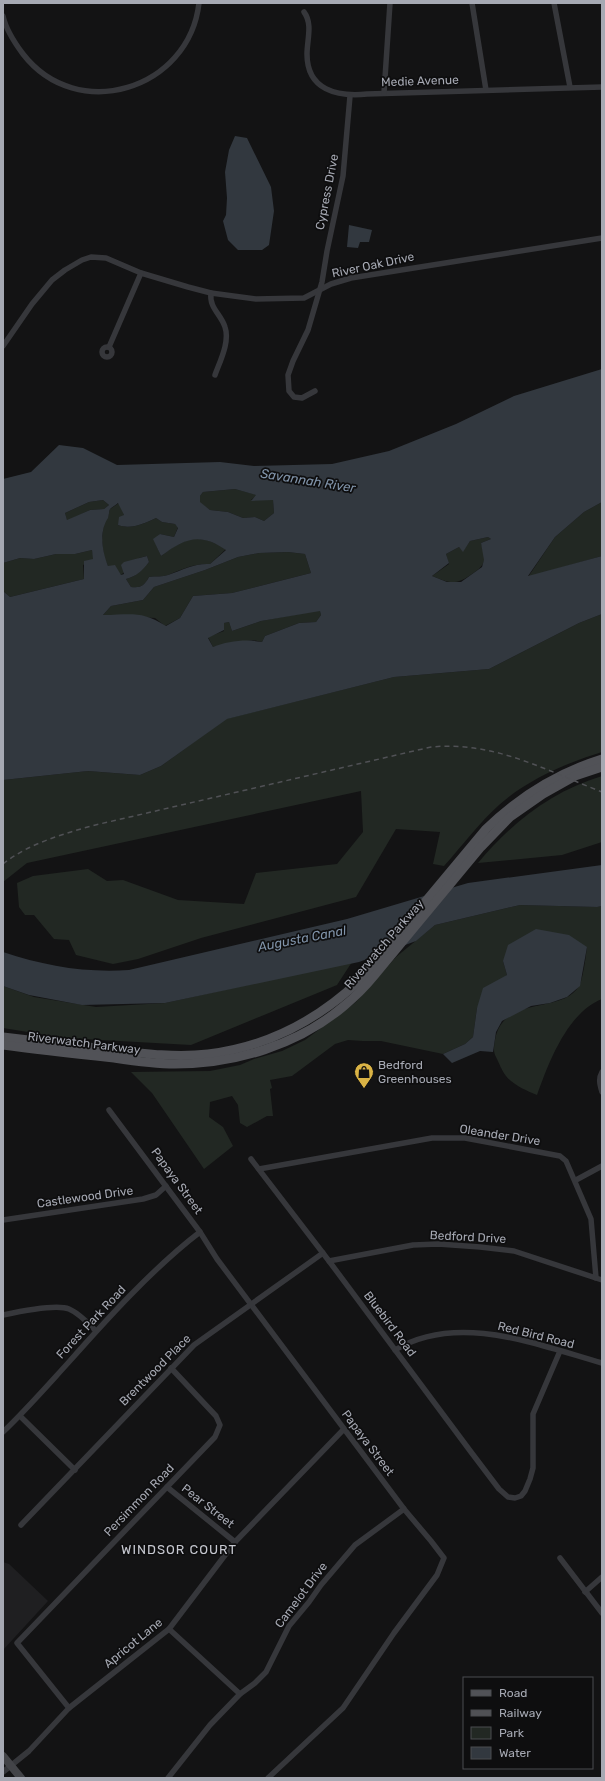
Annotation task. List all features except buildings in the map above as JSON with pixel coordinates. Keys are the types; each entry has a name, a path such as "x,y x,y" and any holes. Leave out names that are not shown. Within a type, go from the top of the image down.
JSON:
{"main road":[{"name":"Riverwatch Parkway","path":"3,1037 141,1054 184,1056 208,1054 251,1045 295,1027 340,999 360,980 486,829 516,802 563,773 602,759"},
{"name":"Riverwatch Parkway","path":"3,1045 174,1064 223,1060 244,1056 271,1047 306,1031 343,1007 374,976 481,847 510,817 528,804 575,776 602,767"}],"street":[{"path":"3,16 6,27 18,48 32,65 53,81 78,89 110,91 145,82 170,62 180,51 190,34 196,19 199,3"},
{"path":"384,93 390,3"},
{"path":"472,3 486,90"},
{"path":"554,3 570,87"},
{"name":"Medie Avenue","path":"304,12 309,21 306,54 309,71 315,81 323,88 350,96 384,93 602,87"},
{"name":"Cypress Drive","path":"315,391 302,398 294,397 289,391 288,380 293,361 308,330 319,291 343,176 350,96"},
{"name":"River Oak Drive","path":"3,346 44,288 61,272 82,260 96,257 106,258 141,273 211,293 256,299 286,300 304,298 331,284 363,276 602,238"},
{"path":"109,347 141,273"},
{"path":"211,293 212,304 223,322 227,335 215,375"},
{"path":"601,1074 602,1092"},
{"name":"Papaya Street","path":"109,1110 200,1232 217,1259 344,1429 404,1509 444,1558 437,1575 394,1633 343,1708 268,1778"},
{"name":"Oleander Drive","path":"259,1169 432,1138 464,1138 560,1156 566,1161 576,1180 591,1219 599,1279"},
{"name":"Bluebird Road","path":"251,1159 499,1489 508,1497 515,1498 521,1496 530,1479 533,1468 533,1414 560,1351"},
{"path":"576,1180 602,1166"},
{"name":"Castlewood Drive","path":"3,1220 143,1199 156,1195 166,1186"},
{"name":"Forest Park Road","path":"3,1432 20,1416 96,1331 178,1249 200,1232"},
{"name":"Bedford Drive","path":"329,1261 414,1245 438,1244 480,1246 514,1251 599,1279"},
{"name":"Brentwood Place","path":"21,1525 194,1345 323,1253"},
{"path":"3,1315 43,1308 69,1308 96,1331"},
{"name":"Red Bird Road","path":"395,1350 421,1337 441,1334 481,1333 504,1336 602,1363"},
{"name":"Persimmon Road","path":"69,1708 17,1643 215,1437 220,1425 216,1416 171,1368"},
{"path":"20,1416 75,1470"},
{"name":"Apricot Lane","path":"3,1772 29,1751 69,1708 169,1629 235,1542 344,1429"},
{"name":"Pear Street","path":"167,1487 235,1542"},
{"name":"Camelot Drive","path":"168,1778 210,1725 240,1694 255,1683 266,1672 289,1626 355,1545 404,1509"},
{"path":"560,1558 602,1613"},
{"path":"585,1592 602,1577"},
{"path":"169,1629 240,1694"},
{"path":"3,1756 21,1778"}],"shaded area":[{"path":"3,1562 9,1564 48,1601 3,1650"}],"green space":[{"path":"235,489 257,495 251,500 273,500 274,513 264,521 255,517 243,518 228,512 210,510 200,503 200,496 203,492"},
{"path":"103,500 109,505 104,509 90,510 67,521 65,513 89,502"},
{"path":"602,502 602,556 528,577 555,537 584,512"},
{"path":"119,503 124,515 118,525 128,527 143,524 156,518 162,522 175,524 178,527 174,537 160,534 155,542 161,556 178,544 193,539 208,541 226,549 210,564 194,565 166,576 149,577 142,586 131,587 126,579 136,575 144,568 149,562 147,556 139,558 121,575 108,566 104,557 102,540 104,521 108,517 110,509"},
{"path":"488,537 491,539 481,543 484,554 483,564 472,574 457,582 448,582 432,576 449,564 446,554 459,547 463,551 470,541"},
{"path":"92,550 94,559 83,565 84,579 10,597 3,591 3,563 20,558 34,559 56,554 75,554"},
{"path":"288,552 305,554 311,573 232,593 193,596 180,618 165,626 155,618 103,615 111,606 143,600 154,587 238,557 259,553"},
{"path":"320,610 321,615 316,622 299,623 265,636 262,642 253,640 213,647 208,637 224,631 224,623 229,622 232,631 261,621"},
{"path":"602,614 602,752 575,761 548,773 534,780 510,796 484,819 444,866 433,864 440,832 396,829 356,897 201,938 138,959 113,964 76,955 69,940 54,939 34,915 25,915 19,907 17,883 33,876 88,869 107,881 123,880 178,900 244,904 256,873 337,864 363,832 361,791 27,863 3,882 3,780 88,771 140,775 161,766 226,719 394,677 489,669 579,623"},
{"path":"602,776 602,842 562,855 478,863 504,835 534,810 566,790"},
{"path":"520,905 602,906 602,999 579,1015 569,1027 547,1068 537,1095 516,1085 506,1076 495,1055 495,1040 500,1026 509,1016 521,1010 547,1004 571,995 580,983 587,947 503,961 507,975 477,1008 473,1037 465,1044 443,1054 381,1041 348,1040 335,1044 292,1076 270,1080 272,1088 270,1089 273,1116 267,1116 247,1127 240,1123 238,1105 232,1096 210,1102 209,1117 223,1127 233,1146 204,1169 152,1093 131,1072 210,1071 240,1065 254,1059 282,1051 305,1040 356,1002 396,957 435,925"},
{"path":"352,962 337,985 191,1045 65,1038 3,1028 3,986 34,997 96,1007 165,1003"}],"water":[{"path":"235,136 247,138 271,187 274,211 269,245 262,250 238,250 228,240 223,221 226,215 227,198 225,172 229,150"},
{"path":"349,225 372,230 369,242 360,242 358,248 347,247"},
{"name":"Savannah River","path":"602,369 602,502 584,512 555,537 528,576 602,556 602,614 579,623 489,669 394,677 227,719 161,766 140,775 88,771 3,780 3,591 10,597 84,579 84,561 93,559 92,550 75,554 56,554 34,559 20,558 3,563 3,479 31,472 59,445 83,448 117,465 220,462 254,466 332,464 389,451 456,424 514,396","holes":["235,489 256,495 251,501 273,500 274,513 264,521 255,517 243,518 228,512 210,510 200,502 200,496 203,492","103,500 109,505 104,509 90,510 67,520 65,513 89,502","118,503 124,515 119,517 118,525 128,527 143,524 156,518 162,522 175,524 178,528 174,537 160,534 153,539 161,556 185,541 200,539 217,544 226,550 210,564 194,566 166,576 149,577 142,586 131,587 126,579 139,573 149,562 147,556 124,562 121,565 124,574 121,575 115,565 108,566 104,554 102,535 110,509","488,537 491,539 481,543 484,560 482,567 461,582 447,582 432,576 449,563 446,554 459,547 463,552 470,541","288,552 305,554 311,573 232,593 193,596 180,618 166,626 142,615 103,615 111,606 143,600 154,587 238,557 259,553","320,611 321,615 316,622 299,623 265,636 262,642 237,641 213,647 208,638 224,630 224,623 229,622 232,631 261,621"]},
{"name":"Augusta Canal","path":"602,865 602,906 520,905 435,925 416,941 359,962 165,1003 82,1005 29,995 3,986 3,952 50,965 81,969 113,971 129,970 347,919 468,883"},
{"path":"536,929 569,935 587,947 580,986 567,997 550,1003 531,1006 502,1021 496,1032 493,1052 480,1051 452,1063 443,1054 465,1044 473,1037 477,1008 483,988 507,975 503,961 508,945"}],"railway":[{"path":"3,864 34,846 56,837 91,826 431,747 454,746 476,748 498,753 519,759 602,792"}],"place":[{"name":"Bedford Greenhouses","path":"364,1089"}],"district":[{"name":"WINDSOR COURT","path":"179,1549"}]}
